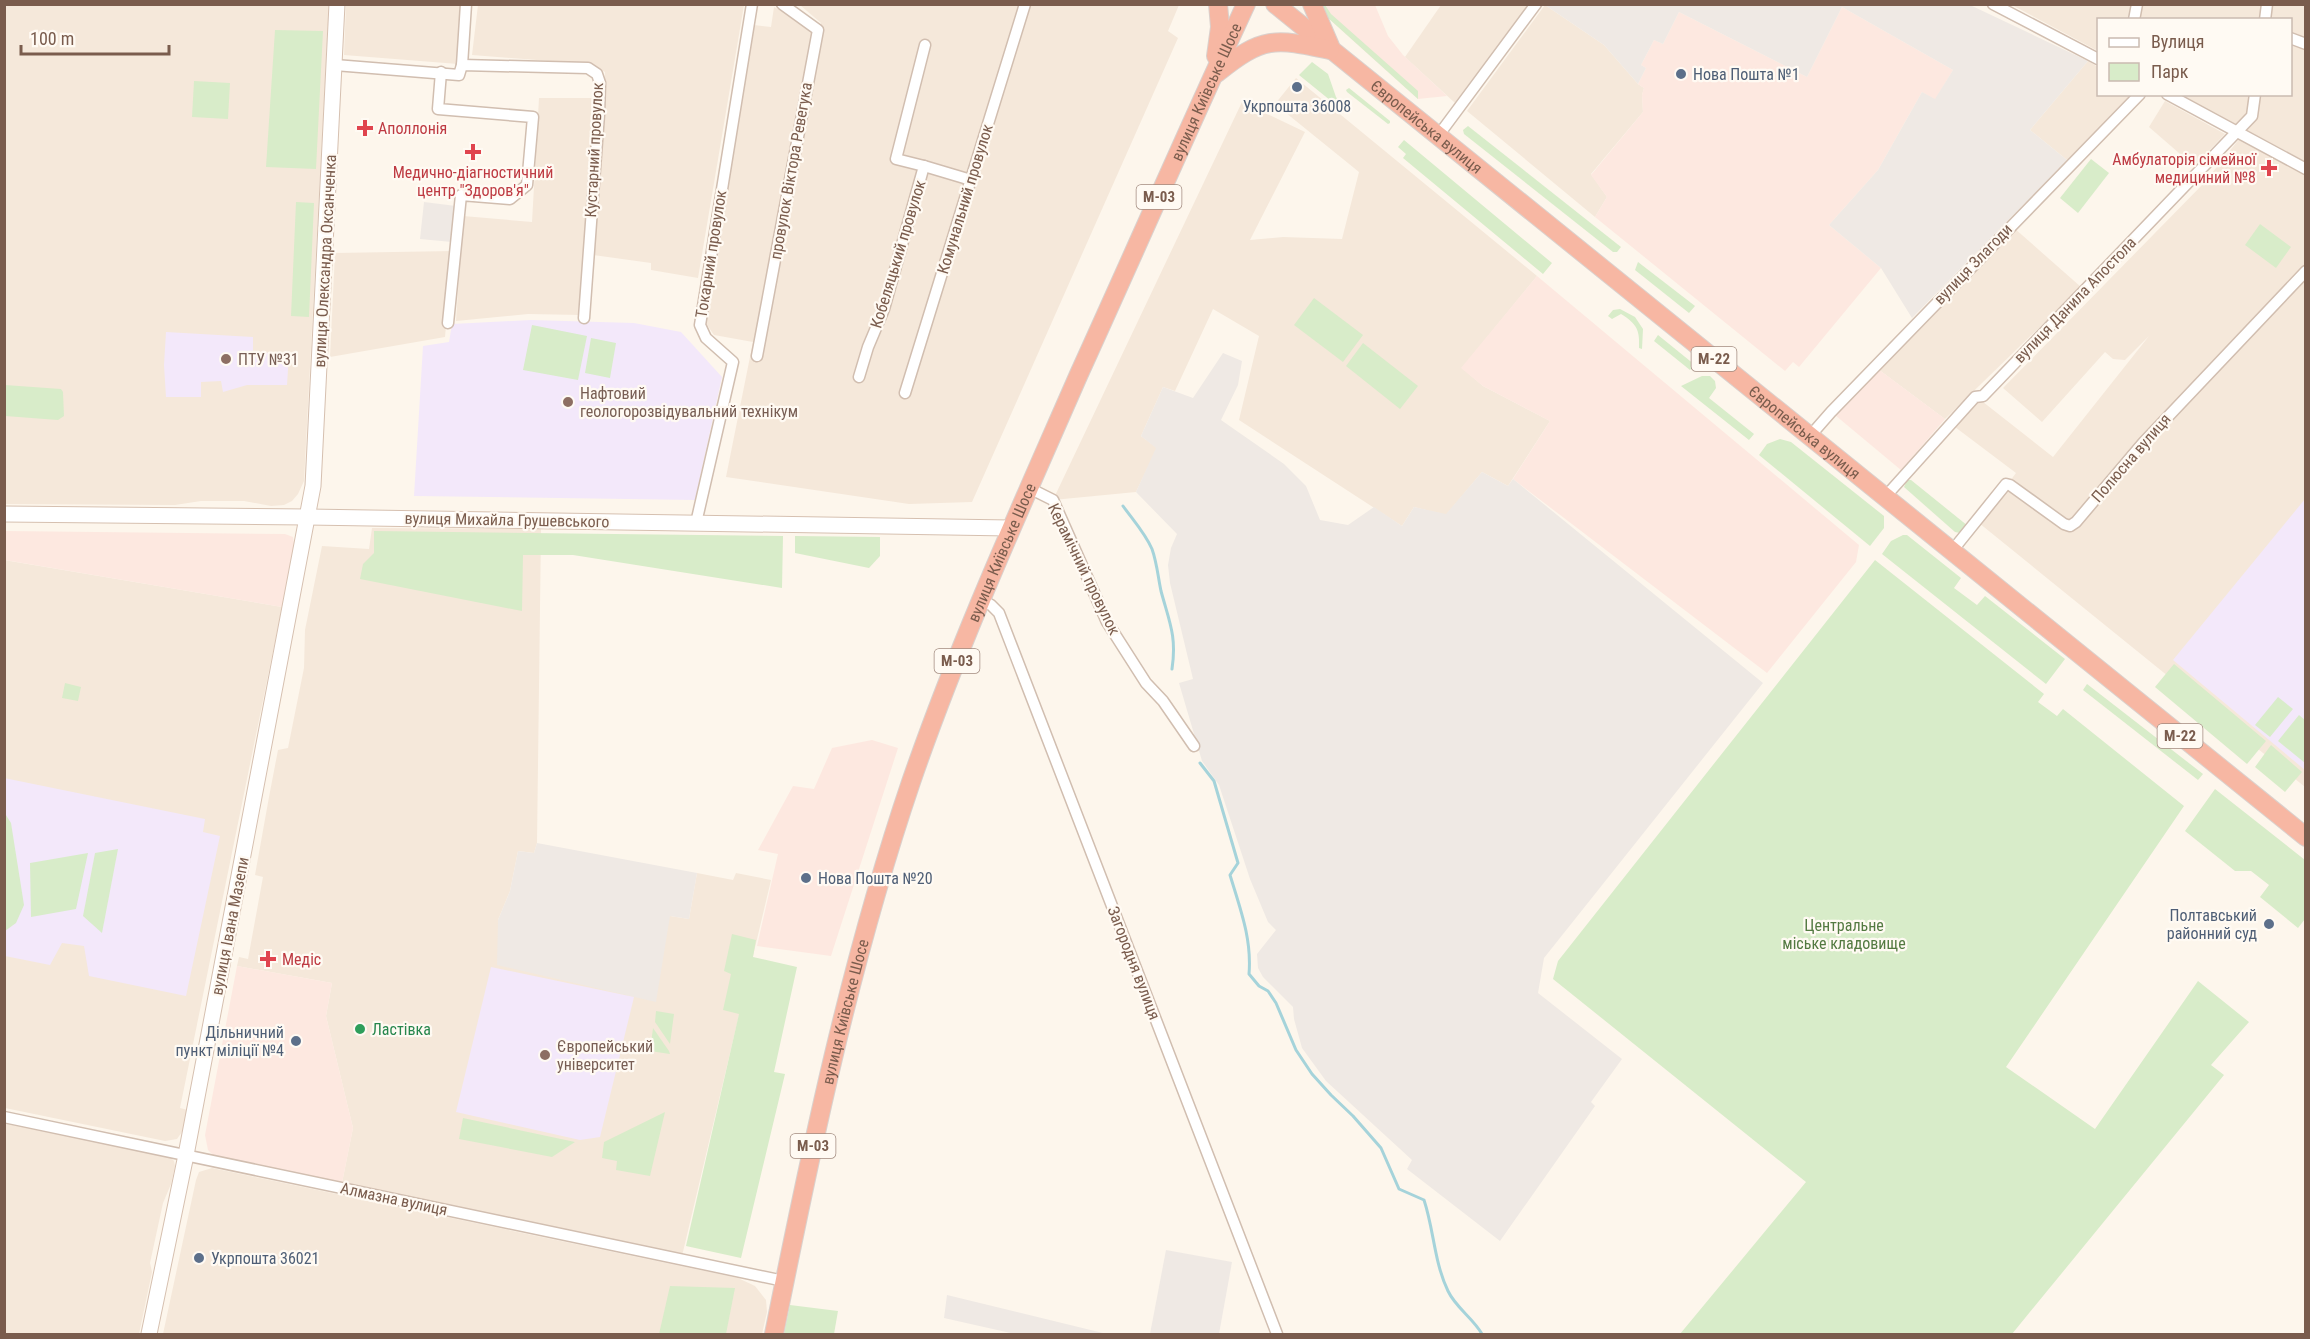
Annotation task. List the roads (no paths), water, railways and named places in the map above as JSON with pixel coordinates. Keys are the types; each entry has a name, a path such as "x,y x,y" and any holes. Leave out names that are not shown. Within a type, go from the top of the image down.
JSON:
{"highway":[{"path":"1213,75 1220,27 1218,4"},
{"name":"вулиця Київське Шосе","path":"774,1335 829,1074 879,884 913,778 1010,528 1246,4"},
{"name":"Європейська вулиця","path":"1275,4 2306,837"},
{"path":"1312,4 1332,50"},
{"path":"1213,75 1242,53 1268,42 1281,41 1332,50"}],"main road":[{"name":"вулиця Олександра Оксанченка","path":"308,517 313,486 317,429 337,4"},
{"name":"вулиця Михайла Грушевського","path":"4,514 1010,528"},
{"name":"вулиця Івана Мазепи","path":"149,1335 186,1155 308,517"}],"street":[{"path":"462,65 466,4"},
{"name":"Токарний провулок","path":"696,523 734,362 706,338 700,325 752,4"},
{"name":"провулок Віктора Ревегука","path":"757,356 818,30 782,4"},
{"name":"Комунальний провулок","path":"905,393 1025,4"},
{"path":"1438,136 1536,4"},
{"path":"1999,6 2097,58"},
{"name":"Кобеляцький провулок","path":"859,377 868,347 884,309 924,166 896,159 925,45"},
{"name":"Кустарний провулок","path":"335,64 459,75 462,65 538,69 588,68 597,74 600,83 599,114 584,318"},
{"path":"441,72 438,109 533,117 527,185 510,199 461,195 448,323"},
{"name":"вулиця Злагоди","path":"1810,436 1945,293 2138,96"},
{"path":"2172,96 2306,169"},
{"name":"вулиця Данила Апостола","path":"1885,497 1975,397 1983,396 2252,116 2255,96"},
{"path":"924,166 971,180"},
{"name":"Полюсна вулиця","path":"1952,551 2006,484 2064,524 2070,526 2076,522 2150,436 2306,272"},
{"name":"Керамічний провулок","path":"1029,488 1053,500 1107,622 1146,683 1163,701 1194,747"},
{"name":"Загородня вулиця","path":"981,600 991,605 999,613 1277,1335"},
{"name":"Алмазна вулиця","path":"4,1117 784,1281"}],"waterway":[{"path":"1123,506 1146,538 1154,554 1173,638 1172,669"},
{"path":"1200,763 1214,781 1238,863 1230,875 1247,936 1249,974 1259,986 1268,991 1276,1003 1296,1050 1312,1074 1381,1148 1399,1189 1424,1200 1443,1280 1455,1303 1482,1334"}],"place":[{"name":"Нова Пошта №1","path":"1681,74"},
{"name":"Укрпошта 36008","path":"1297,87"},
{"name":"Аполлонія","path":"365,128"},
{"name":"Медично-діагностичний центр \"Здоров'я\"","path":"473,152"},
{"name":"Амбулаторія сімейної медициний №8","path":"2269,168"},
{"name":"ПТУ №31","path":"226,359"},
{"name":"Нафтовий геологорозвідувальний технікум","path":"568,402"},
{"name":"Нова Пошта №20","path":"806,878"},
{"name":"Полтавський районний суд","path":"2269,924"},
{"name":"Медіс","path":"268,959"},
{"name":"Ластівка","path":"360,1029"},
{"name":"Дільничний пункт міліції №4","path":"296,1041"},
{"name":"Європейський університет","path":"545,1055"},
{"name":"Укрпошта 36021","path":"199,1258"}],"park label":[{"name":"Центральне міське кладовище","path":"1844,934"}]}
